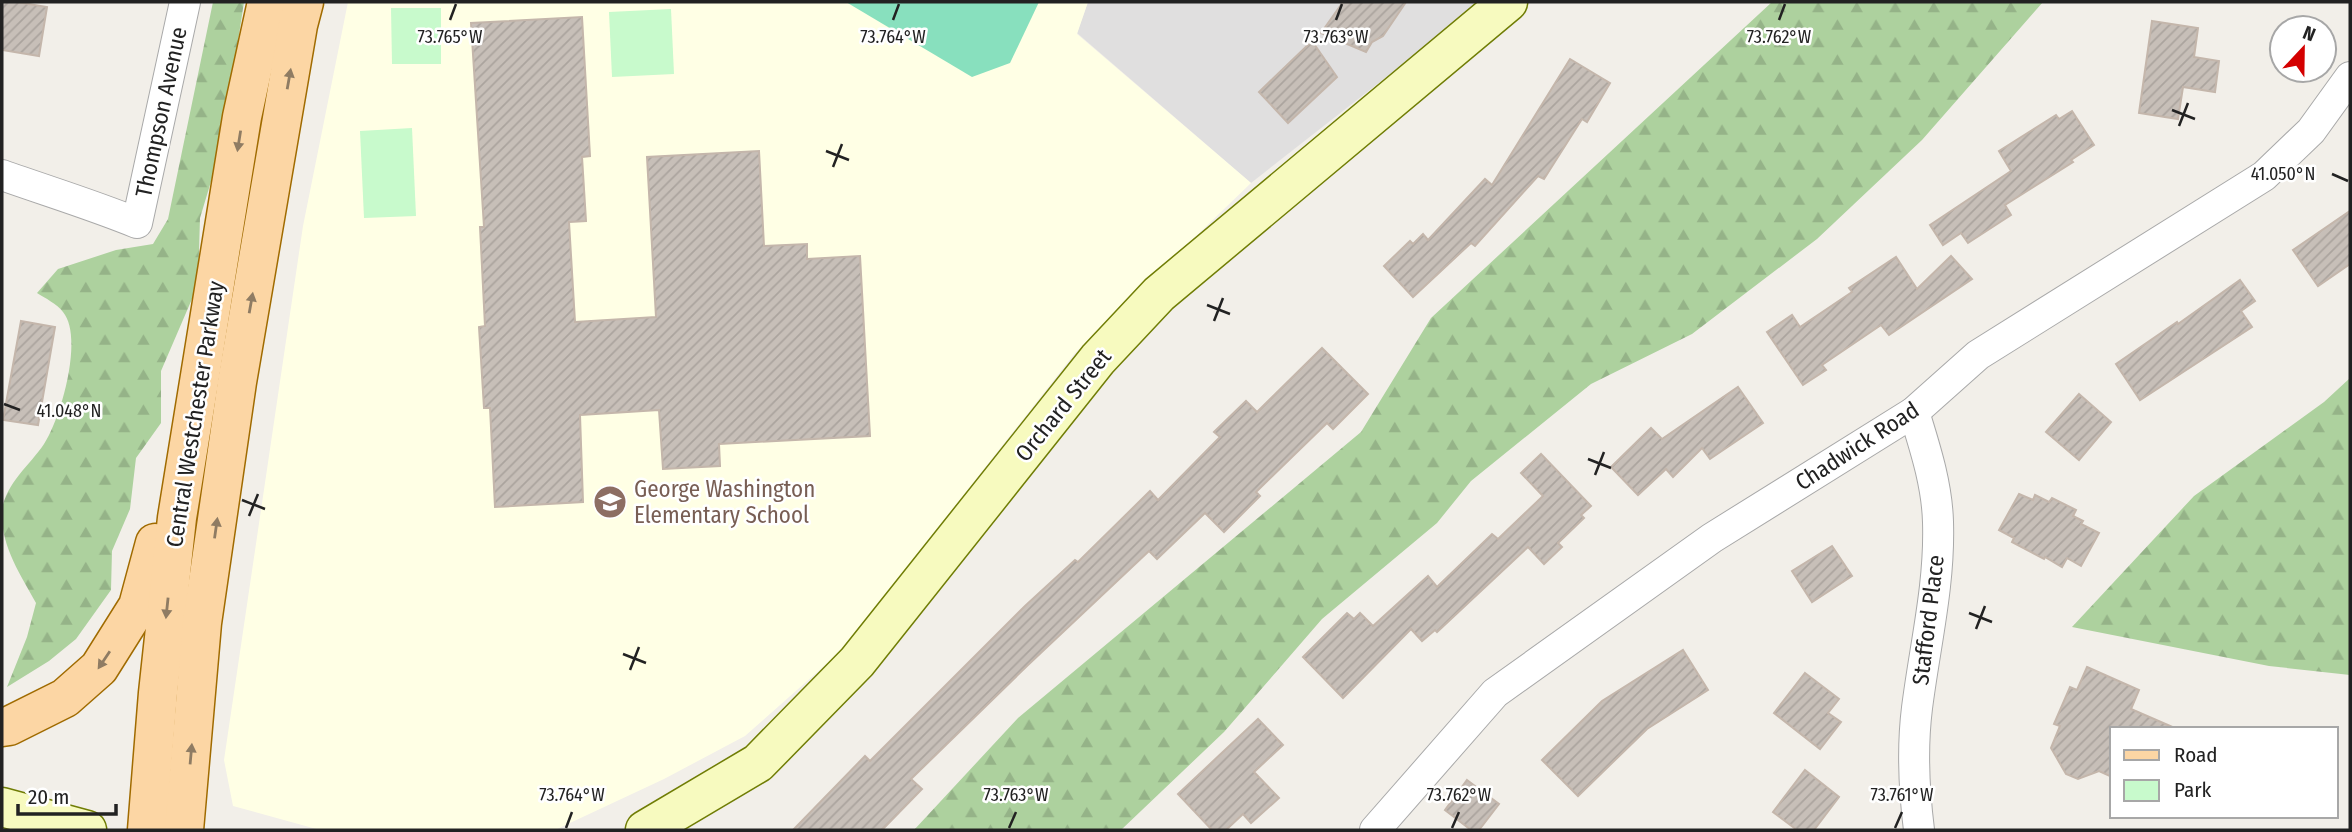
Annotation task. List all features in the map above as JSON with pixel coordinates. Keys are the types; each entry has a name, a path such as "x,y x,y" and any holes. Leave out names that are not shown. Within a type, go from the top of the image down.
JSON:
{"main road":[{"name":"Central Westchester Parkway","path":"147,830 158,693 177,518 242,117 267,2"},
{"name":"Central Westchester Parkway","path":"184,830 204,610 237,383 304,2"},
{"path":"2,727 65,698 99,668 138,606 202,365"}],"street":[{"name":"Thompson Avenue","path":"2,175 69,200 104,209 137,223 185,2"},
{"name":"Orchard Street","path":"645,830 758,763 858,662 1098,359 1159,294 1508,2"},
{"name":"Chadwick Road","path":"1375,830 1495,693 1712,538 1914,412 1978,355 2264,176 2311,131 2350,77"},
{"name":"Stafford Place","path":"1914,412 1929,460 1938,520 1936,588 1917,710 1914,793 1919,830"},
{"path":"2,807 87,830"}],"shaded area":[{"name":"George Washington Elementary School","path":"348,2 1088,2 1077,34 1251,183 1075,353 841,651 745,736 664,779 555,830 320,830 233,806 224,760 303,226"},
{"path":"1088,2 1477,2 1431,42 1251,183 1077,33"}],"green space":[{"path":"213,2 244,2 222,145 200,218 198,285 161,371 161,423 136,458 130,509 112,551 111,590 76,639 49,661 7,687 27,637 36,603 8,547 2,510 13,483 51,432 63,397 71,358 69,324 63,312 37,293 58,269 116,250 153,244 168,219"},
{"path":"846,2 1039,2 1010,63 972,77"},
{"path":"1772,2 2043,2 1922,140 1817,239 1692,334 1591,384 1471,481 1437,523 1322,619 1224,732 1121,830 914,830 1018,718 1361,432 1431,318"},
{"path":"391,8 441,8 441,64 392,64"},
{"path":"671,9 674,74 612,77 609,12"},
{"path":"412,128 416,216 364,218 360,131"},
{"path":"2350,378 2350,675 2269,666 2072,627 2194,496 2324,402"}],"building":[{"path":"2,2 47,7 39,56 2,50"},
{"path":"1343,2 1406,2 1383,36 1372,42 1366,52 1321,33"},
{"path":"582,17 590,156 582,157 586,221 569,222 575,322 656,317 647,157 759,151 764,246 807,244 807,259 860,256 870,436 719,444 720,466 663,469 659,410 580,415 583,502 495,507 490,408 484,408 479,327 485,326 480,227 484,227 471,23"},
{"path":"2152,21 2198,28 2194,57 2219,61 2215,92 2183,87 2178,119 2139,113"},
{"path":"1312,41 1337,77 1288,123 1259,92"},
{"path":"1570,59 1610,83 1587,122 1582,119 1544,179 1538,176 1475,246 1471,243 1413,297 1384,266 1410,241 1413,244 1423,234 1428,240 1485,179 1492,185"},
{"path":"2072,111 2094,145 2071,160 2073,162 2005,205 2011,215 1968,243 1961,233 1943,245 1930,225 2011,171 1999,151 2056,115 2059,119"},
{"path":"2350,211 2350,264 2318,286 2293,250"},
{"path":"1951,256 1972,279 1889,335 1881,325 1822,365 1826,370 1803,385 1767,332 1792,315 1800,327 1852,292 1849,288 1896,257 1917,289"},
{"path":"2240,280 2255,301 2241,311 2252,327 2140,400 2116,364"},
{"path":"21,321 55,327 38,425 3,420"},
{"path":"1322,348 1368,394 1333,429 1327,423 1256,492 1260,496 1224,532 1205,513 1157,559 1149,551 911,779 922,789 882,830 793,830 865,756 870,761 1025,606 1075,560 1078,562 1150,491 1158,500 1220,437 1214,432 1246,401 1257,412"},
{"path":"1738,387 1763,423 1710,459 1702,448 1673,477 1666,469 1638,495 1611,467 1651,428 1662,439"},
{"path":"2079,394 2111,422 2079,460 2046,432"},
{"path":"1541,454 1591,506 1581,515 1584,518 1558,543 1562,547 1544,564 1528,547 1437,632 1435,630 1422,641 1411,629 1343,698 1303,657 1347,613 1354,619 1360,613 1373,626 1428,576 1437,587 1492,534 1498,539 1543,496 1521,473"},
{"path":"2019,494 2033,500 2035,495 2049,502 2052,498 2076,510 2073,516 2083,521 2081,524 2099,533 2081,566 2067,558 2062,567 2012,542 2014,538 1999,530"},
{"path":"1832,546 1852,576 1812,602 1792,571"},
{"path":"1683,650 1708,690 1647,729 1578,796 1542,760 1602,701"},
{"path":"2087,667 2139,690 2131,709 2172,727 2110,727 2110,776 2099,771 2078,779 2066,774 2051,748 2060,726 2054,724 2070,687 2077,690"},
{"path":"1805,673 1839,699 1828,713 1841,722 1820,749 1774,713"},
{"path":"1258,719 1283,745 1254,772 1279,798 1251,823 1243,814 1226,830 1212,830 1178,794"},
{"path":"1805,770 1839,797 1814,830 1797,830 1773,812"},
{"path":"1467,780 1499,804 1479,830 1471,830 1445,810"}],"place":[{"name":"George Washington Elementary School","path":"610,502"}]}
